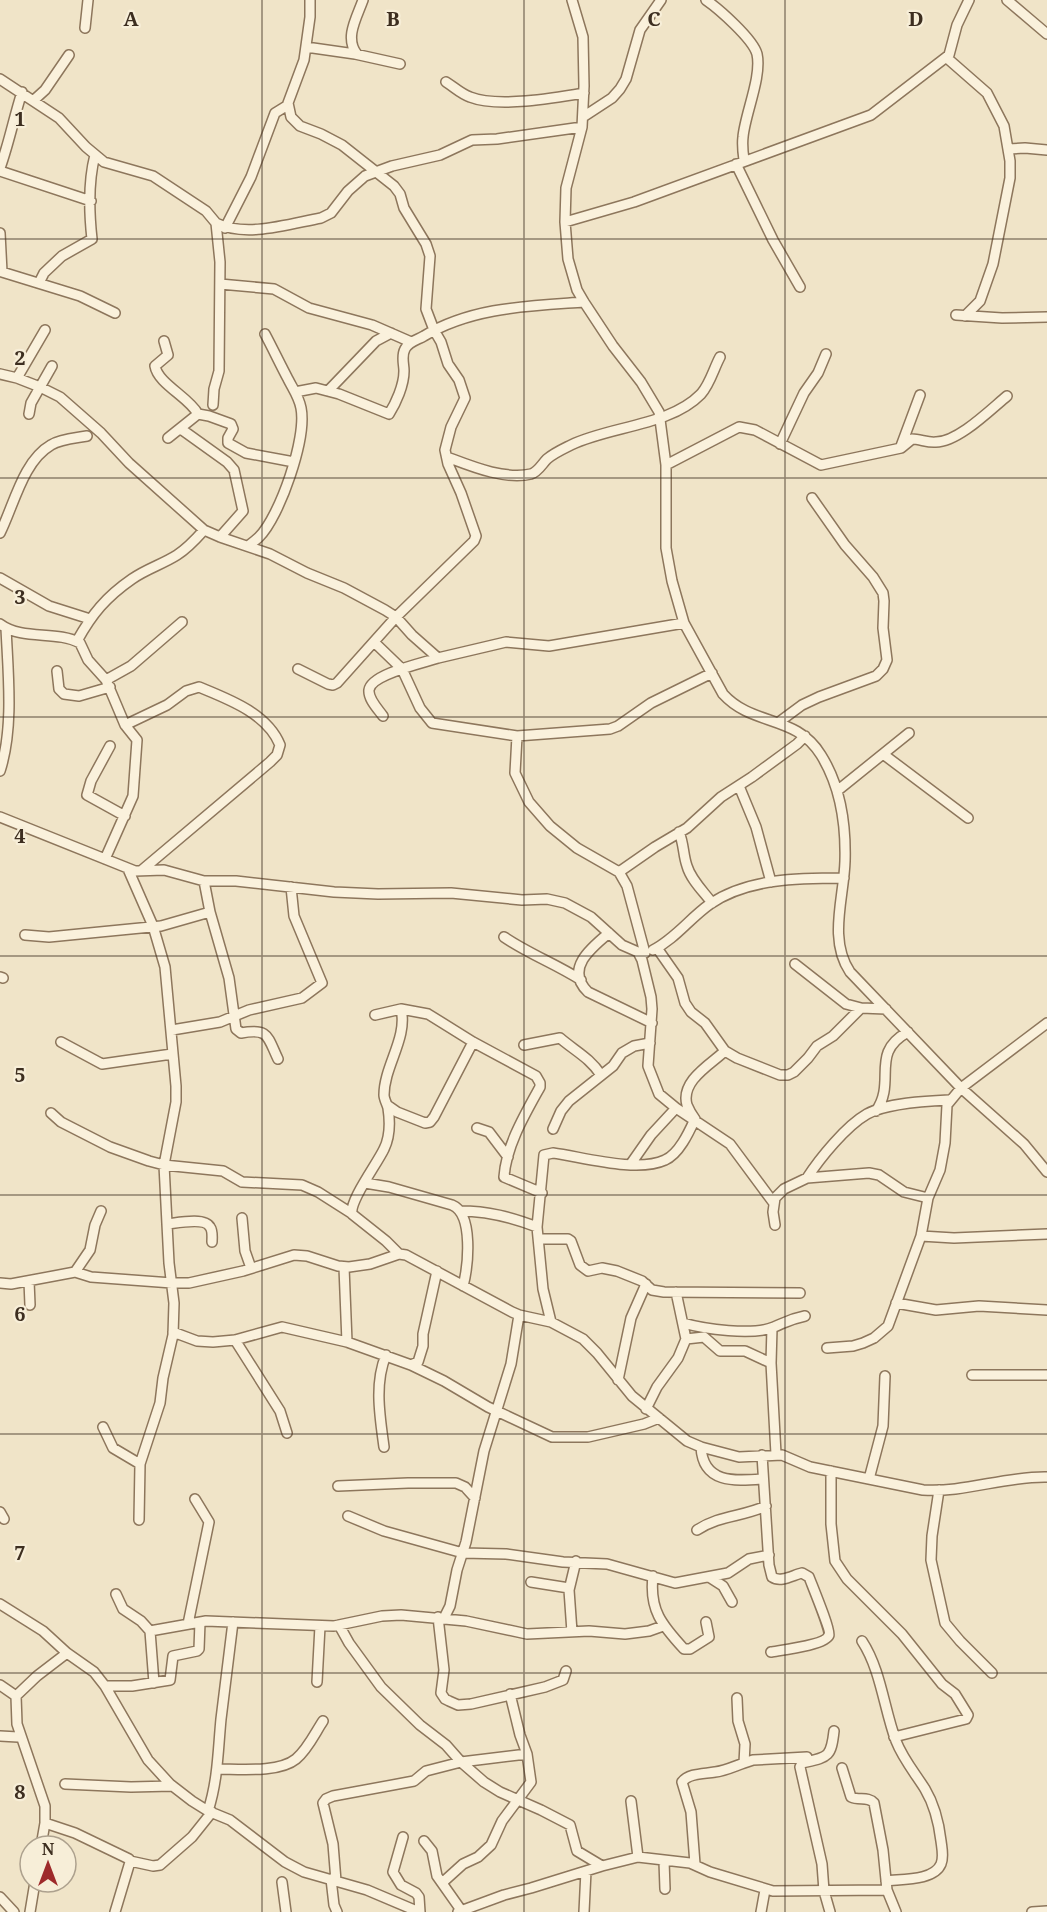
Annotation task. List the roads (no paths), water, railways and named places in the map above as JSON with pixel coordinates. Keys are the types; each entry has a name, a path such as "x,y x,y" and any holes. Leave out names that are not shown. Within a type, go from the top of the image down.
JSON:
{"street":[{"path":"85,28 88,0"},
{"path":"298,669 333,686 396,617 437,579 475,538 475,530 445,450 447,438 465,398 426,309 430,256 426,244 404,208 398,191 337,142 296,123 291,117 288,105 303,64 310,0"},
{"path":"357,54 351,44 351,35 363,0"},
{"path":"572,0 578,17 585,57 583,122 568,181 565,222 568,259 577,290 584,302 640,382 661,417 666,465 666,548 672,581 684,623 723,694 735,706 749,714 791,727 805,736 821,755 837,792 844,828 844,878 838,927 842,958 850,972 961,1088 1024,1144 1047,1172"},
{"path":"578,0 578,17"},
{"path":"0,79 59,118 95,155 111,165 146,172 206,211 220,225 255,230 321,218 331,213 364,176 392,166 440,155 472,140 497,140 583,122 620,89 626,79 640,30 661,0"},
{"path":"706,0 719,9 735,26 757,55 752,102 743,135 740,162 773,240 800,287"},
{"path":"565,222 634,202 871,115 927,70 946,58 951,51 957,25 969,0"},
{"path":"1007,0 1047,34"},
{"path":"306,47 357,54 400,64"},
{"path":"34,100 45,90 69,55"},
{"path":"946,58 987,93 1004,126 1010,178 993,264 980,302 960,316 1047,317"},
{"path":"446,82 465,95 480,100 546,99 584,93"},
{"path":"22,92 0,170 91,201"},
{"path":"213,405 219,371 220,225 251,177 275,113 288,105"},
{"path":"1008,149 1047,150"},
{"path":"39,283 44,273 62,256 92,239 90,184 95,155"},
{"path":"0,233 1,271 80,296 115,313"},
{"path":"220,284 274,289 313,310 354,320 411,342"},
{"path":"295,392 316,388 389,414 402,382 405,348 411,342 463,317 506,309 584,302"},
{"path":"17,378 45,330"},
{"path":"328,391 376,341 390,333"},
{"path":"248,546 260,536 270,521 301,441 302,414 295,392 265,334"},
{"path":"164,341 168,355 156,366 155,370 162,380 198,414 231,424 233,429 228,443 246,453 294,462"},
{"path":"780,444 804,393 818,373 826,354"},
{"path":"447,457 491,472 534,473 548,458 573,444 622,427 661,417 686,405 703,392 720,357"},
{"path":"29,414 31,403 52,366"},
{"path":"0,374 17,378 60,397 204,530 248,546 344,588 396,617 438,658"},
{"path":"901,448 920,395"},
{"path":"666,465 739,427 755,430 821,465 901,448 914,439 944,441 978,420 1007,396"},
{"path":"168,438 198,414"},
{"path":"182,429 227,462 236,474 243,511 220,537"},
{"path":"0,533 25,474 37,455 52,444 87,436"},
{"path":"779,722 802,705 876,676 883,669 887,660 883,628 883,593 873,577 844,545 812,498"},
{"path":"76,641 96,610 132,580 190,546 204,530"},
{"path":"0,578 49,606 90,619"},
{"path":"57,671 59,689 63,694 79,696 108,683 182,622"},
{"path":"382,716 369,690 376,680 402,669 506,642 549,646 684,623"},
{"path":"0,771 6,748 7,721 3,626 18,632 76,641 81,644 88,660 108,683 125,725 135,736 138,745 133,796 105,859"},
{"path":"374,642 402,669 420,708 432,723 517,736 610,729 651,703 712,673"},
{"path":"125,725 167,705 186,691 199,687 245,709 272,732 280,745 277,755 270,762 142,870"},
{"path":"837,792 909,733"},
{"path":"517,736 516,773 533,808 550,826 577,848 619,872 627,886 651,997 652,1023 648,1060 659,1094 730,1144 773,1202"},
{"path":"619,872 692,824 721,797 792,749 805,736"},
{"path":"110,746 90,781 87,795 124,816"},
{"path":"883,754 968,818"},
{"path":"739,786 756,827 771,882"},
{"path":"0,817 128,869 171,871 204,881 236,881 378,894 451,893 522,900 547,898 565,903 583,912 622,945 642,953 657,948 712,903 729,893 771,882 844,878"},
{"path":"679,832 689,872 712,903"},
{"path":"128,869 153,926 168,982 176,1095 164,1164 173,1332 160,1403 140,1464 139,1520"},
{"path":"204,881 210,912 229,978 235,1026 239,1032 258,1030 262,1032 269,1040 278,1059"},
{"path":"172,1030 220,1022 235,1014 302,998 322,983 294,916 291,887"},
{"path":"25,935 49,937 153,926 210,912"},
{"path":"609,933 583,957 581,980 584,989 652,1023"},
{"path":"504,937 581,980"},
{"path":"657,948 678,978 685,1003 691,1012 705,1023 725,1051 736,1058 780,1074 790,1075 805,1063 817,1046 838,1032 861,1008"},
{"path":"795,964 837,998 850,1005 886,1009"},
{"path":"351,1213 354,1199 385,1146 389,1119 384,1094 402,1030 401,1009"},
{"path":"375,1015 401,1009 430,1015 473,1042 527,1070 540,1083 508,1157 504,1178 542,1193"},
{"path":"827,1347 853,1346 874,1338 888,1326 921,1236 928,1198 943,1157 946,1110 949,1100 961,1088 1047,1023"},
{"path":"876,1111 884,1091 888,1048 897,1038 908,1032"},
{"path":"524,1044 560,1038 587,1057 601,1075"},
{"path":"60,1042 102,1064 172,1054"},
{"path":"387,1105 397,1112 429,1122 435,1117 444,1095 473,1042"},
{"path":"553,1129 566,1105 613,1066 626,1050 639,1044 650,1043"},
{"path":"695,1119 687,1102 691,1083 702,1070 725,1051"},
{"path":"807,1178 837,1140 862,1117 876,1111 916,1102 949,1100"},
{"path":"630,1165 651,1135 676,1108"},
{"path":"51,1113 62,1122 110,1147 164,1164 223,1171 243,1182 302,1185 318,1192 351,1213 399,1254"},
{"path":"551,1322 543,1289 537,1227 542,1193 543,1159 546,1154 562,1154 630,1165 667,1159 687,1135 695,1119"},
{"path":"477,1128 489,1132 508,1157"},
{"path":"775,1226 773,1202 776,1195 807,1178 874,1173 904,1192 928,1198"},
{"path":"365,1183 452,1205 460,1210 488,1212 514,1218 537,1227"},
{"path":"75,1272 90,1250 95,1225 101,1210"},
{"path":"460,1210 465,1222 467,1244 467,1270 463,1286"},
{"path":"242,1218 245,1251 251,1268"},
{"path":"167,1224 202,1221 208,1223 212,1229 212,1242"},
{"path":"921,1236 954,1238 1047,1234"},
{"path":"539,1239 568,1239 571,1241 580,1265 588,1271 605,1268 636,1278 654,1291 736,1294 800,1293"},
{"path":"0,1283 11,1284 75,1272 90,1277 172,1283 215,1278 299,1254 344,1267 370,1264 399,1254 406,1255 519,1316 551,1322 589,1344 618,1380 646,1409 687,1441 701,1448 739,1457 776,1454 810,1467 922,1490 1047,1477"},
{"path":"344,1267 347,1342"},
{"path":"411,1365 418,1362 422,1351 423,1334 437,1271"},
{"path":"29,1281 30,1305"},
{"path":"618,1380 631,1318 646,1284"},
{"path":"646,1409 657,1387 678,1358 686,1339 676,1292"},
{"path":"896,1303 936,1310 979,1306 1047,1310"},
{"path":"519,1316 512,1364 484,1451 451,1603 441,1618 444,1670 441,1693 445,1699 454,1704 464,1705 562,1681 566,1671"},
{"path":"683,1323 752,1331 772,1328 786,1320 805,1316"},
{"path":"173,1332 190,1339 209,1342 235,1340 282,1327 347,1342 411,1365 552,1437 588,1437 644,1425 659,1418"},
{"path":"772,1328 771,1363 776,1454"},
{"path":"686,1339 704,1337 720,1351 745,1351 771,1363"},
{"path":"235,1340 280,1411 287,1433"},
{"path":"384,1447 379,1386 380,1370 386,1355"},
{"path":"972,1375 1047,1375"},
{"path":"868,1479 883,1426 885,1376"},
{"path":"103,1427 113,1448 140,1464"},
{"path":"701,1448 703,1463 710,1472 718,1476 737,1479 763,1479"},
{"path":"762,1455 769,1555 773,1579 802,1573 809,1577 830,1634 828,1638 818,1643 771,1652"},
{"path":"831,1471 831,1524 835,1561 847,1579 902,1634 942,1684 955,1694 968,1715 966,1719 956,1722 894,1737"},
{"path":"338,1486 456,1483 465,1487 475,1498"},
{"path":"939,1490 931,1560 945,1623 992,1673"},
{"path":"188,1624 209,1522 195,1499"},
{"path":"697,1530 714,1520 766,1506"},
{"path":"348,1516 384,1530 463,1553 607,1564 677,1583 728,1573 749,1559 769,1555"},
{"path":"572,1632 570,1588 576,1561"},
{"path":"653,1576 652,1594 657,1616 684,1649 687,1650 710,1636 706,1622"},
{"path":"709,1576 723,1586 732,1602"},
{"path":"531,1582 570,1588"},
{"path":"116,1594 123,1609 141,1621 150,1631 154,1683"},
{"path":"0,1604 43,1631 67,1653 94,1672 105,1686 148,1760 172,1786 251,1834 285,1862 313,1876 367,1890 420,1912 419,1897 401,1885 393,1872 403,1837"},
{"path":"150,1631 200,1622 339,1625 382,1616 441,1618 527,1634 572,1632 625,1634 649,1631 663,1626"},
{"path":"105,1686 132,1686 171,1680 173,1656 197,1652 199,1649 200,1622"},
{"path":"45,1823 75,1833 127,1857 130,1861 153,1866 160,1865 192,1837 210,1811 214,1792 233,1622"},
{"path":"339,1625 349,1643 381,1687 420,1725 446,1745 484,1782 570,1825 577,1851 602,1866"},
{"path":"317,1682 320,1626"},
{"path":"424,1841 432,1851 436,1876 460,1911 602,1866 638,1857 695,1864 710,1872 765,1890 824,1891 887,1886 930,1874 940,1868 943,1858 938,1821 926,1791 894,1737 873,1666 862,1641"},
{"path":"43,1834 45,1806 17,1724 16,1696 67,1653"},
{"path":"0,1685 16,1696"},
{"path":"442,1883 463,1864 478,1857 491,1845 502,1821 531,1782 527,1754 520,1736 510,1694"},
{"path":"736,1698 738,1721 745,1744 744,1763"},
{"path":"218,1769 263,1768 290,1763 303,1752 323,1721"},
{"path":"830,1912 824,1891 820,1854 800,1767 803,1762 824,1756 831,1750 834,1731"},
{"path":"0,1736 18,1737"},
{"path":"337,1912 333,1905 333,1844 324,1801 333,1796 414,1781 426,1772 461,1762 527,1754"},
{"path":"695,1864 691,1812 683,1780 701,1773 719,1772 753,1760 824,1756"},
{"path":"842,1768 851,1797 870,1800 874,1803 887,1886 896,1912"},
{"path":"65,1784 172,1786"},
{"path":"631,1800 638,1857"},
{"path":"664,1860 665,1889"},
{"path":"115,1912 130,1861"},
{"path":"584,1912 586,1871"},
{"path":"282,1882 286,1912"},
{"path":"761,1912 765,1890"},
{"path":"30,1912 33,1894"},
{"path":"0,1897 14,1912"},
{"path":"1032,1912 1047,1911"}]}
